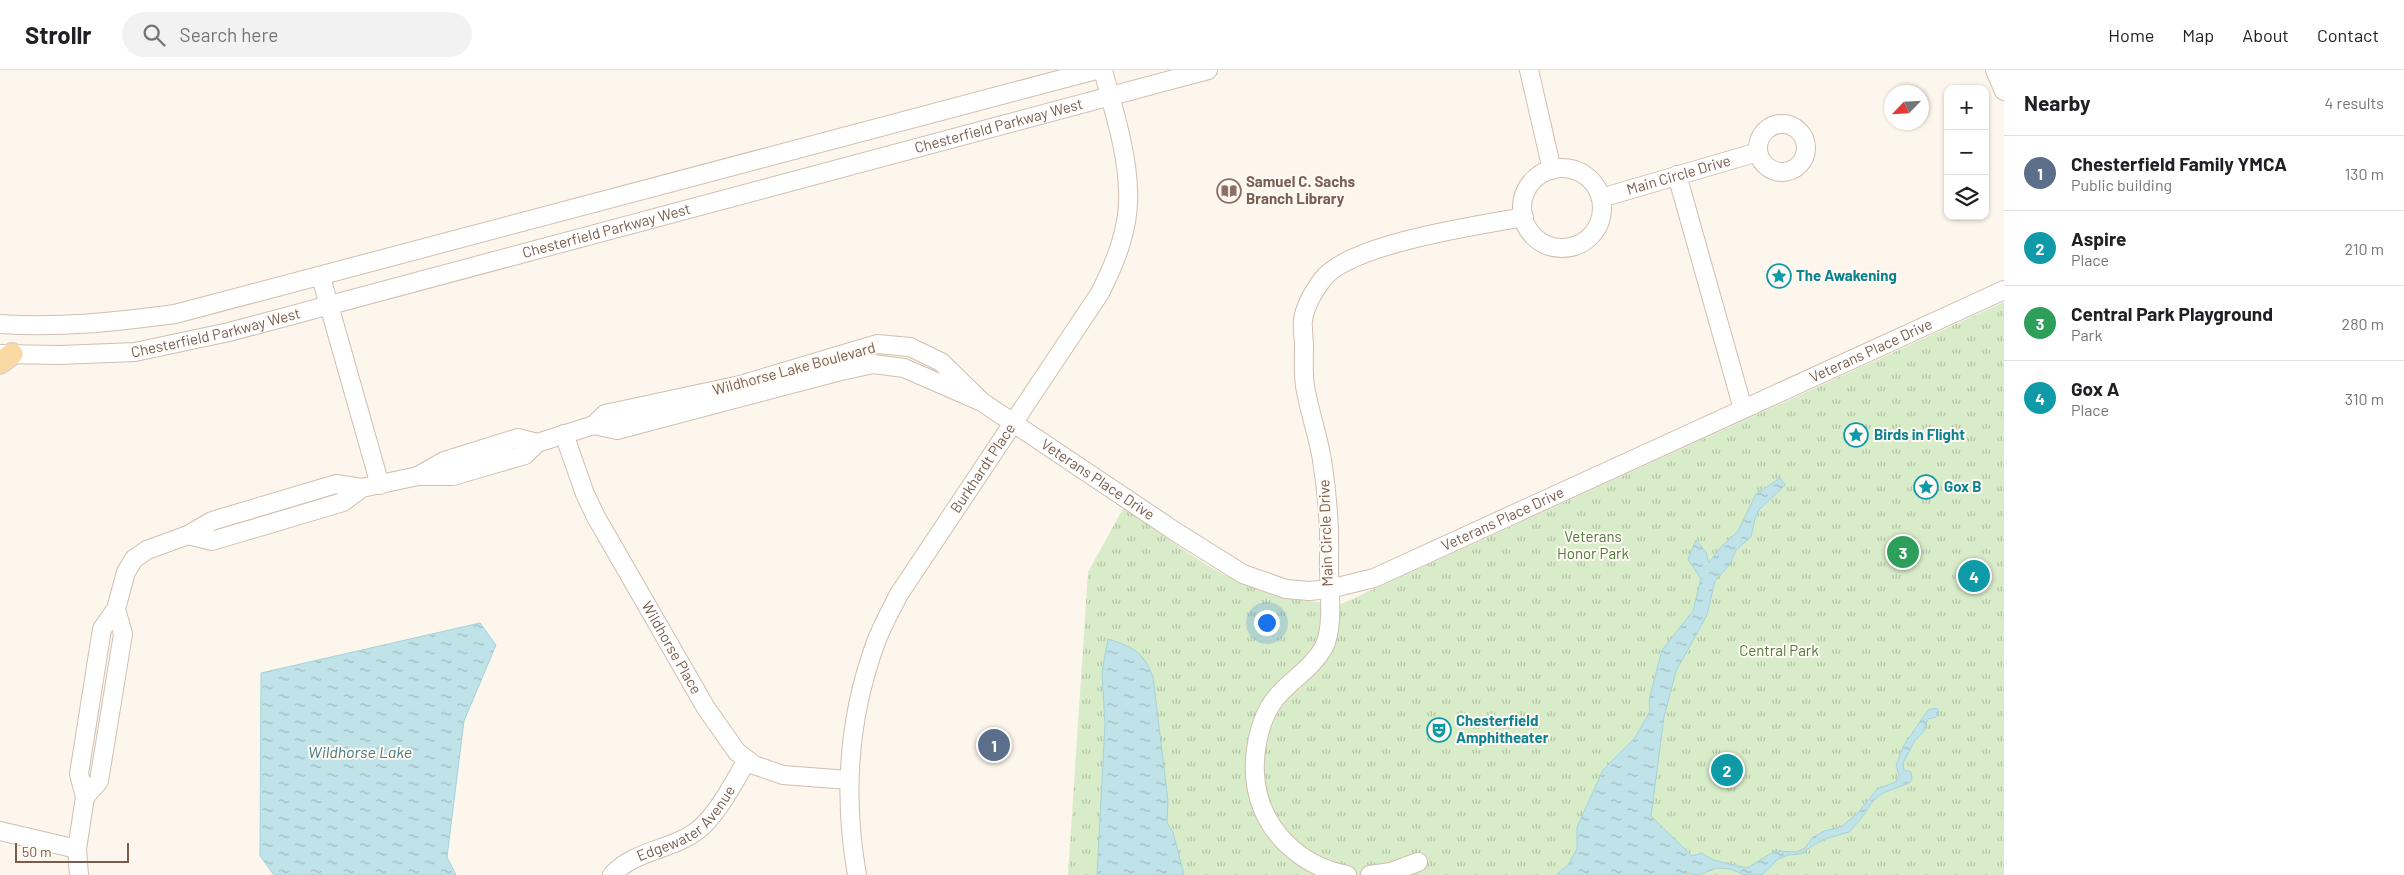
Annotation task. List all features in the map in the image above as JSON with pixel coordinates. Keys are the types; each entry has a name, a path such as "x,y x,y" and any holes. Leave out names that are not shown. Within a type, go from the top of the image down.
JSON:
{"street":[{"name":"Chesterfield Parkway West","path":"4,323 37,326 102,324 175,314 321,277 1096,70"},
{"name":"Burkhardt Place","path":"856,875 848,801 851,751 858,703 876,642 899,594 1100,293 1115,263 1123,236 1128,191 1123,149 1103,70"},
{"name":"Chesterfield Parkway West","path":"4,357 145,351 229,332 1208,70"},
{"path":"1529,70 1552,170"},
{"path":"1995,70 2004,91"},
{"name":"Main Circle Drive","path":"1601,198 1758,152"},
{"path":"1565,169 1582,174 1596,187 1601,198 1602,212 1599,225 1592,236 1581,244 1568,248 1555,248 1542,243 1532,234 1522,210 1524,196 1530,184 1540,175 1552,170 1565,169"},
{"path":"1677,175 1743,409"},
{"name":"Main Circle Drive","path":"1347,875 1329,871 1301,857 1284,843 1266,816 1256,785 1255,752 1262,725 1275,699 1309,668 1324,646 1329,626 1328,515 1323,469 1305,385 1303,319 1310,298 1324,277 1339,265 1357,256 1413,239 1524,218"},
{"path":"321,277 380,485"},
{"name":"Veterans Place Drive","path":"1014,423 1242,574 1286,589 1329,590 1374,578 2004,290"},
{"name":"Wildhorse Lake Boulevard","path":"79,875 76,849 85,796 80,774 102,629 116,609 126,572 134,559 147,550 188,535 212,521 336,484 362,488 418,476 444,461 518,438 536,442 594,425 605,414 740,385 877,344 910,347 941,362 982,402 1014,423"},
{"name":"Wildhorse Place","path":"564,434 585,494 596,517 706,708 737,752 754,766 783,775 849,780"},
{"name":"Edgewater Avenue","path":"612,875 645,854 698,830 720,803 747,760"},
{"path":"0,830 76,849"},
{"path":"1370,875 1390,872 1418,862"}],"green space":[{"name":"Central Park","path":"2004,302 2004,875 1068,875 1088,572 1124,507 1193,556 1230,578 1269,593 1341,604"}],"water":[{"path":"1780,478 1785,485 1759,510 1751,537 1736,550 1730,564 1715,581 1707,615 1676,671 1664,717 1651,816 1692,856 1702,853 1713,860 1747,868 1775,851 1797,852 1805,848 1812,838 1824,831 1841,827 1858,813 1877,789 1896,782 1899,776 1896,765 1904,745 1928,710 1936,708 1939,711 1936,717 1928,719 1923,732 1914,742 1903,763 1904,770 1911,772 1912,779 1909,783 1883,793 1873,801 1861,819 1849,832 1822,840 1800,854 1788,855 1778,859 1762,875 1743,874 1730,869 1717,868 1699,875 1686,873 1682,875 1556,875 1568,865 1577,849 1577,827 1603,770 1635,738 1650,711 1649,700 1662,650 1693,611 1701,579 1688,559 1696,540 1706,552 1709,563 1720,548 1738,531 1756,494"},
{"name":"Wildhorse Lake","path":"480,623 496,645 464,721 447,857 456,875 274,875 260,856 261,673"},
{"path":"1108,639 1136,651 1145,661 1153,677 1168,801 1167,823 1173,832 1184,875 1097,875 1105,724 1102,672"}],"place":[{"name":"Samuel C. Sachs Branch Library","path":"1229,191"},
{"name":"The Awakening","path":"1779,276"},
{"name":"Birds in Flight","path":"1856,435"},
{"name":"Gox B","path":"1926,487"},
{"name":"Central Park Playground","path":"1903,552"},
{"name":"Gox A","path":"1974,576"},
{"name":"Chesterfield Amphitheater","path":"1439,730"},
{"name":"Chesterfield Family YMCA","path":"994,745"},
{"name":"Aspire","path":"1727,770"}],"park label":[{"name":"Veterans Honor Park","path":"1593,546"}]}
